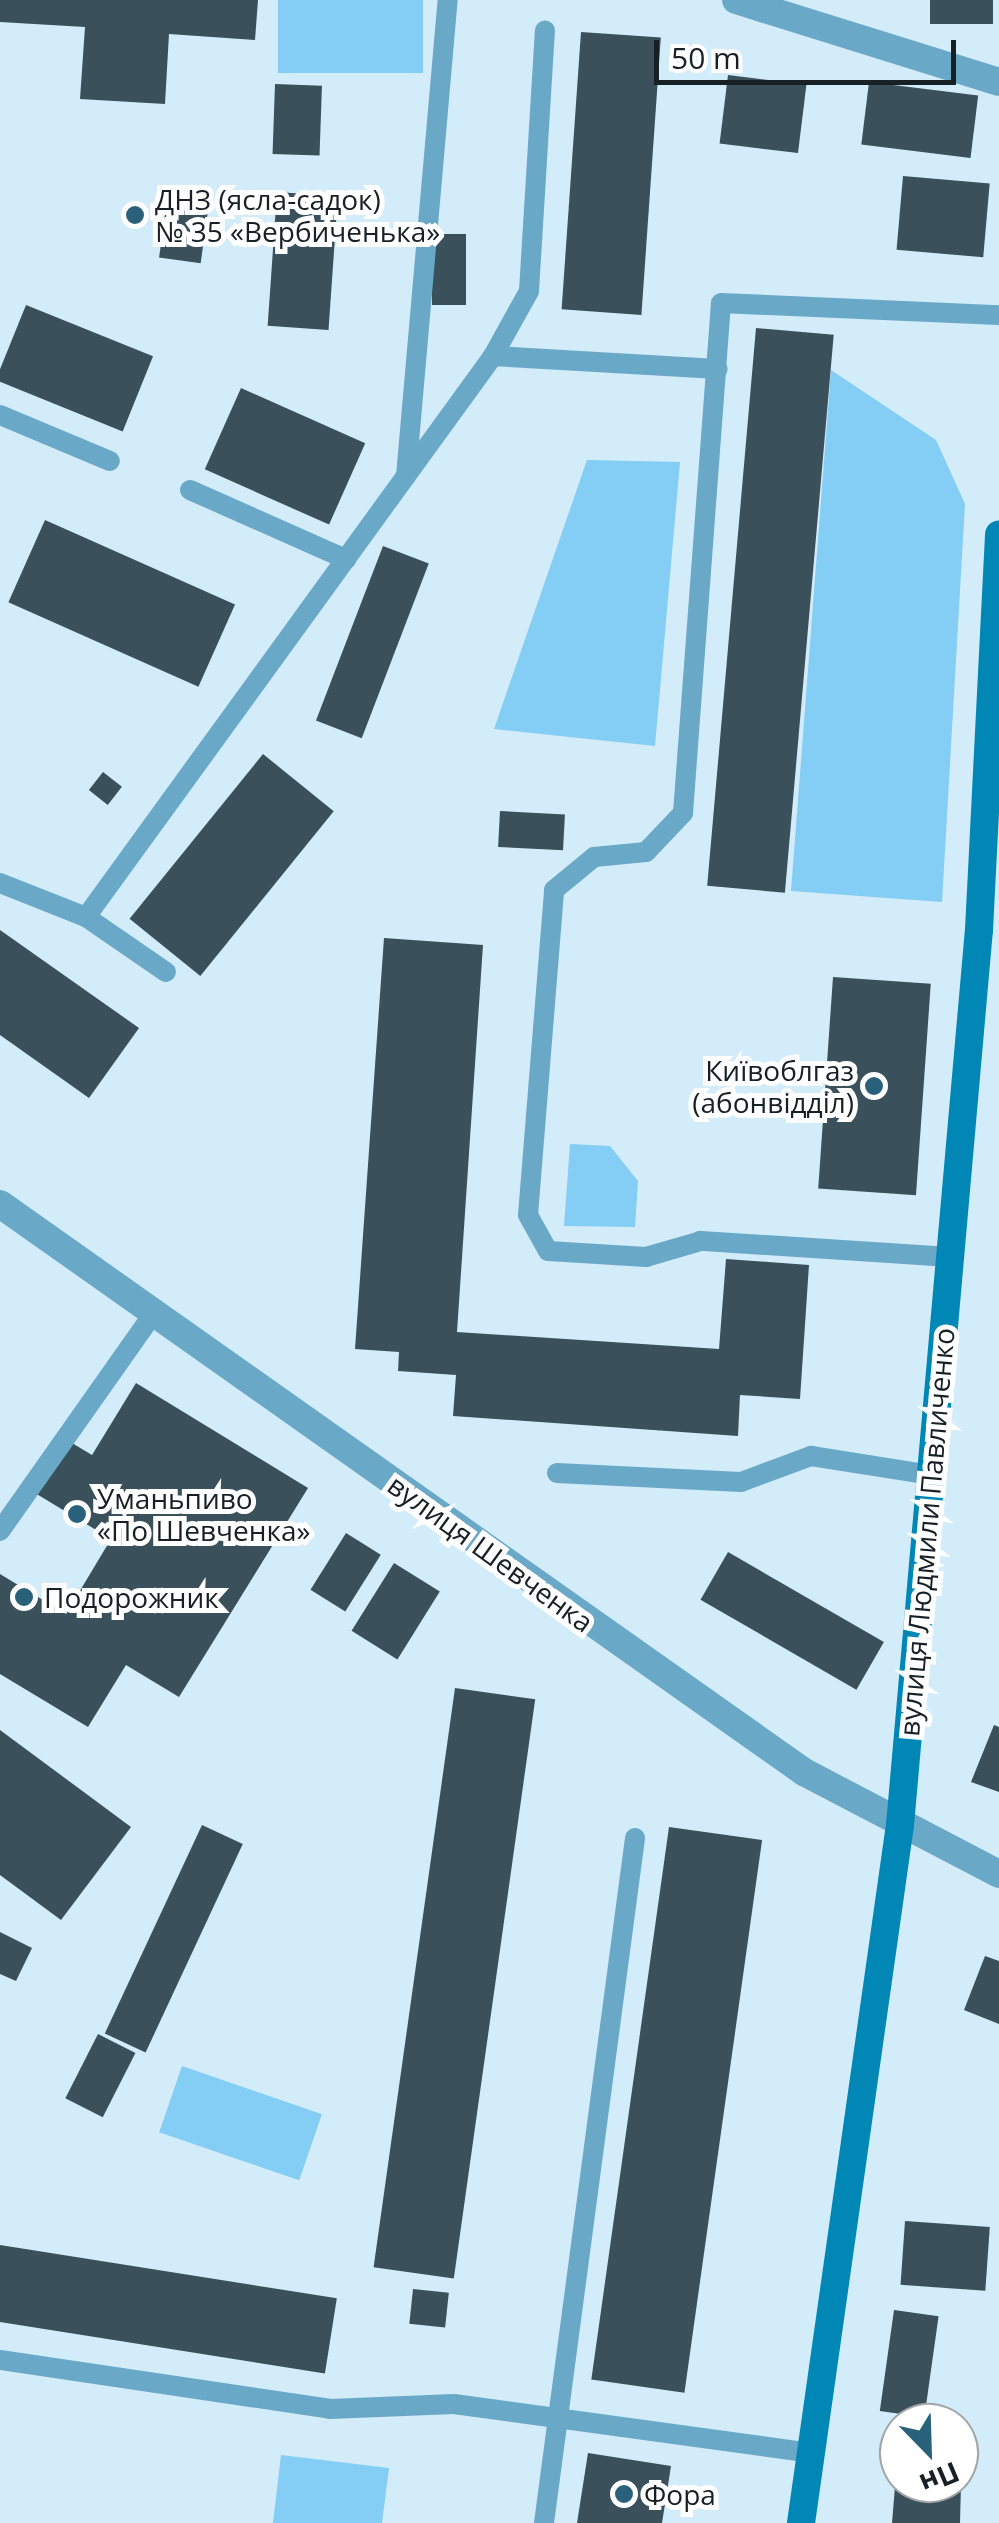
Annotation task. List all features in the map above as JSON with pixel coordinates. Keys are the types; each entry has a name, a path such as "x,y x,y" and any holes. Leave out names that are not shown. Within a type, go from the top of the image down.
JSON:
{"main road":[{"name":"вулиця Людмили Павличенко","path":"801,2523 900,1826 950,1257 989,931 999,535"}],"street":[{"path":"736,0 999,82"},
{"name":"вулиця Шевченка","path":"0,1204 692,1696 900,1826 999,1874"}],"lane":[{"path":"406,476 448,0"},
{"path":"86,916 492,356 530,291 546,30"},
{"path":"950,1257 702,1241 646,1257 548,1251 528,1215 554,890 594,857 646,852 684,813 721,303 999,316"},
{"path":"492,356 718,369"},
{"path":"0,415 110,461"},
{"path":"190,490 346,558"},
{"path":"0,882 86,916 166,972"},
{"path":"0,1531 154,1313"},
{"path":"557,1473 741,1482 811,1456 932,1475"},
{"path":"544,2523 635,1838"},
{"path":"0,2360 330,2408 454,2404 811,2453"}],"shaded area":[{"path":"278,0 423,0 423,73 278,73"},
{"path":"831,370 936,440 965,504 942,902 791,891"},
{"path":"587,460 680,462 655,746 494,729"},
{"path":"570,1144 610,1146 638,1181 635,1227 564,1226"},
{"path":"182,2066 322,2114 299,2180 159,2132"},
{"path":"281,2455 389,2468 382,2523 273,2523"}],"building":[{"path":"0,0 258,0 255,40 169,34 165,104 80,99 85,27 0,22"},
{"path":"930,0 993,0 993,24 930,24"},
{"path":"581,32 661,38 641,315 562,309"},
{"path":"728,75 806,85 798,153 720,143"},
{"path":"869,82 978,95 971,158 861,145"},
{"path":"275,84 322,86 320,156 273,154"},
{"path":"903,176 990,184 983,257 897,250"},
{"path":"277,192 338,196 329,330 268,326"},
{"path":"166,208 208,214 201,263 159,258"},
{"path":"432,234 466,234 466,305 432,305"},
{"path":"26,305 153,356 123,431 0,382 0,369"},
{"path":"756,328 834,335 785,893 707,886"},
{"path":"241,388 365,443 329,525 205,469"},
{"path":"45,520 235,605 198,687 8,602"},
{"path":"383,546 429,564 362,738 316,721"},
{"path":"263,754 334,811 200,976 130,919"},
{"path":"103,772 122,787 108,805 89,790"},
{"path":"500,811 565,814 563,850 498,847"},
{"path":"0,930 139,1028 89,1098 0,1035"},
{"path":"384,938 483,945 457,1332 719,1349 726,1259 809,1265 800,1399 740,1395 738,1436 453,1416 456,1375 398,1371 399,1352 355,1349"},
{"name":"Київоблгаз (абонвідділ)","path":"833,977 931,984 916,1195 818,1188"},
{"path":"136,1383 308,1488 179,1697 126,1665 88,1727 0,1674 0,1574 66,1614 111,1539 35,1493 67,1440 92,1455"},
{"path":"346,1533 381,1555 345,1612 310,1590"},
{"path":"728,1552 884,1642 856,1690 700,1600"},
{"path":"394,1563 440,1592 397,1659 352,1631"},
{"path":"455,1688 535,1699 454,2279 374,2267"},
{"path":"994,1725 999,1727 999,1792 971,1782"},
{"path":"0,1730 131,1827 61,1920 0,1875"},
{"path":"202,1825 243,1844 146,2052 105,2033"},
{"path":"669,1827 762,1840 684,2393 591,2380"},
{"path":"0,1932 32,1948 16,1981 0,1974"},
{"path":"985,1956 999,1961 999,2024 964,2010"},
{"path":"98,2034 135,2053 103,2117 65,2098"},
{"path":"905,2221 990,2227 985,2291 901,2285"},
{"path":"0,2245 337,2298 325,2373 0,2322"},
{"path":"413,2289 449,2293 445,2328 409,2324"},
{"path":"894,2310 939,2316 926,2403 881,2403"},
{"name":"Фора","path":"588,2453 671,2466 662,2523 577,2523"},
{"path":"894,2503 960,2503 960,2523 892,2523"}],"place":[{"name":"ДНЗ (ясла-садок) № 35 «Вербиченька»","path":"135,215"},
{"name":"Київоблгаз (абонвідділ)","path":"874,1086"},
{"name":"Уманьпиво «По Шевченка»","path":"77,1514"},
{"name":"Подорожник","path":"24,1597"},
{"name":"Фора","path":"624,2494"}]}
